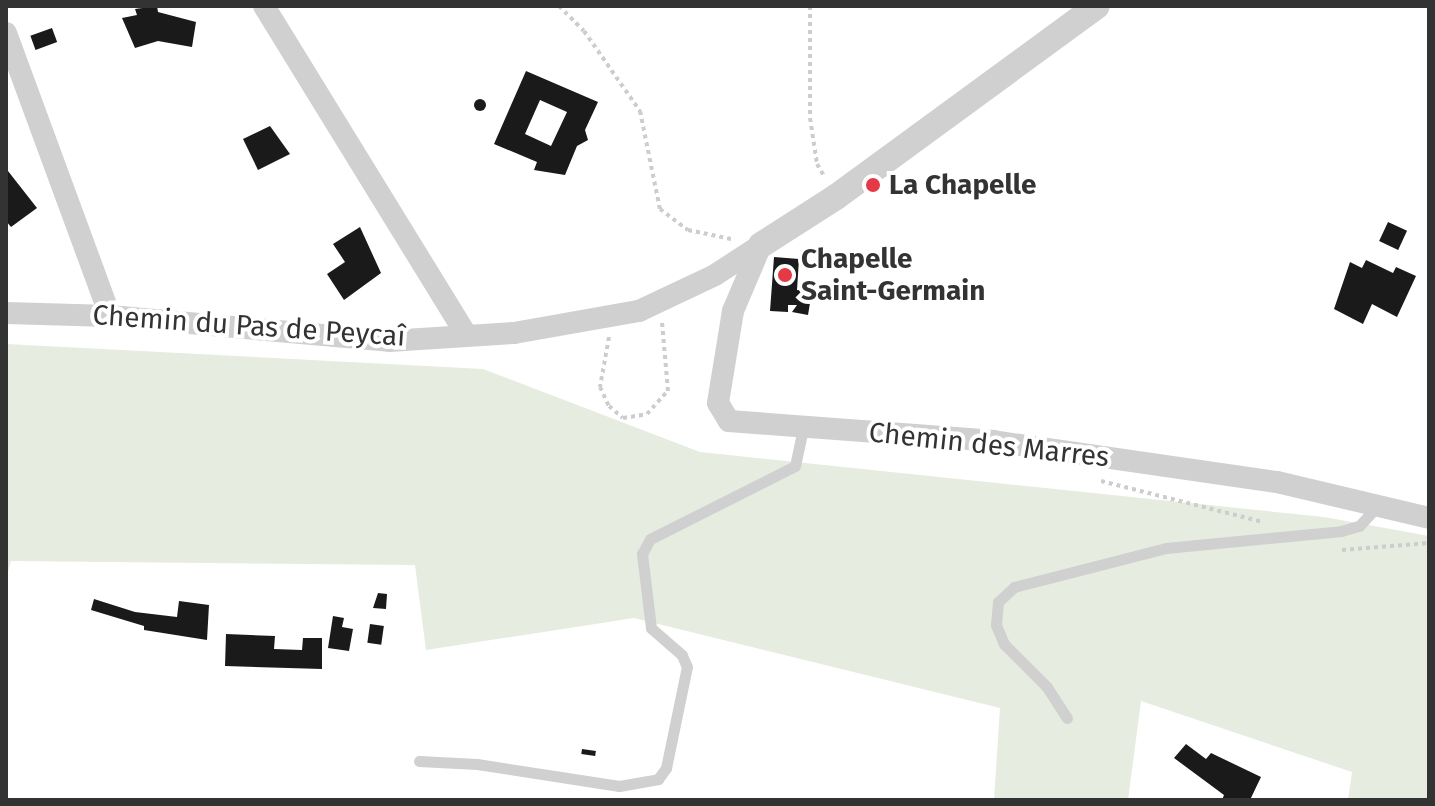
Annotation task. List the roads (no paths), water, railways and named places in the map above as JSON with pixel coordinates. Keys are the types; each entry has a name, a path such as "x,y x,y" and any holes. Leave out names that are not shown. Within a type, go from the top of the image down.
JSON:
{"street":[{"path":"264,6 465,333"},
{"path":"761,245 836,197 1097,6"},
{"path":"6,33 110,316"},
{"name":"Chemin du Pas de Peycaî","path":"6,313 110,316 389,341 465,333 514,333 615,315 665,299 761,245"},
{"name":"Chemin des Marres","path":"761,245 733,311 718,403 729,421 992,441 1277,482 1376,508 1429,518"}],"lane":[{"path":"419,761 477,764 619,786 658,779 666,768 687,667 682,655 651,628 642,554 650,539 795,466 803,427"},
{"path":"1067,718 1047,687 1004,644 996,625 998,602 1014,587 1166,548 1359,526 1376,508"}],"place":[{"name":"La Chapelle","path":"873,185"},
{"name":"Chapelle Saint-Germain","path":"785,275"}]}
